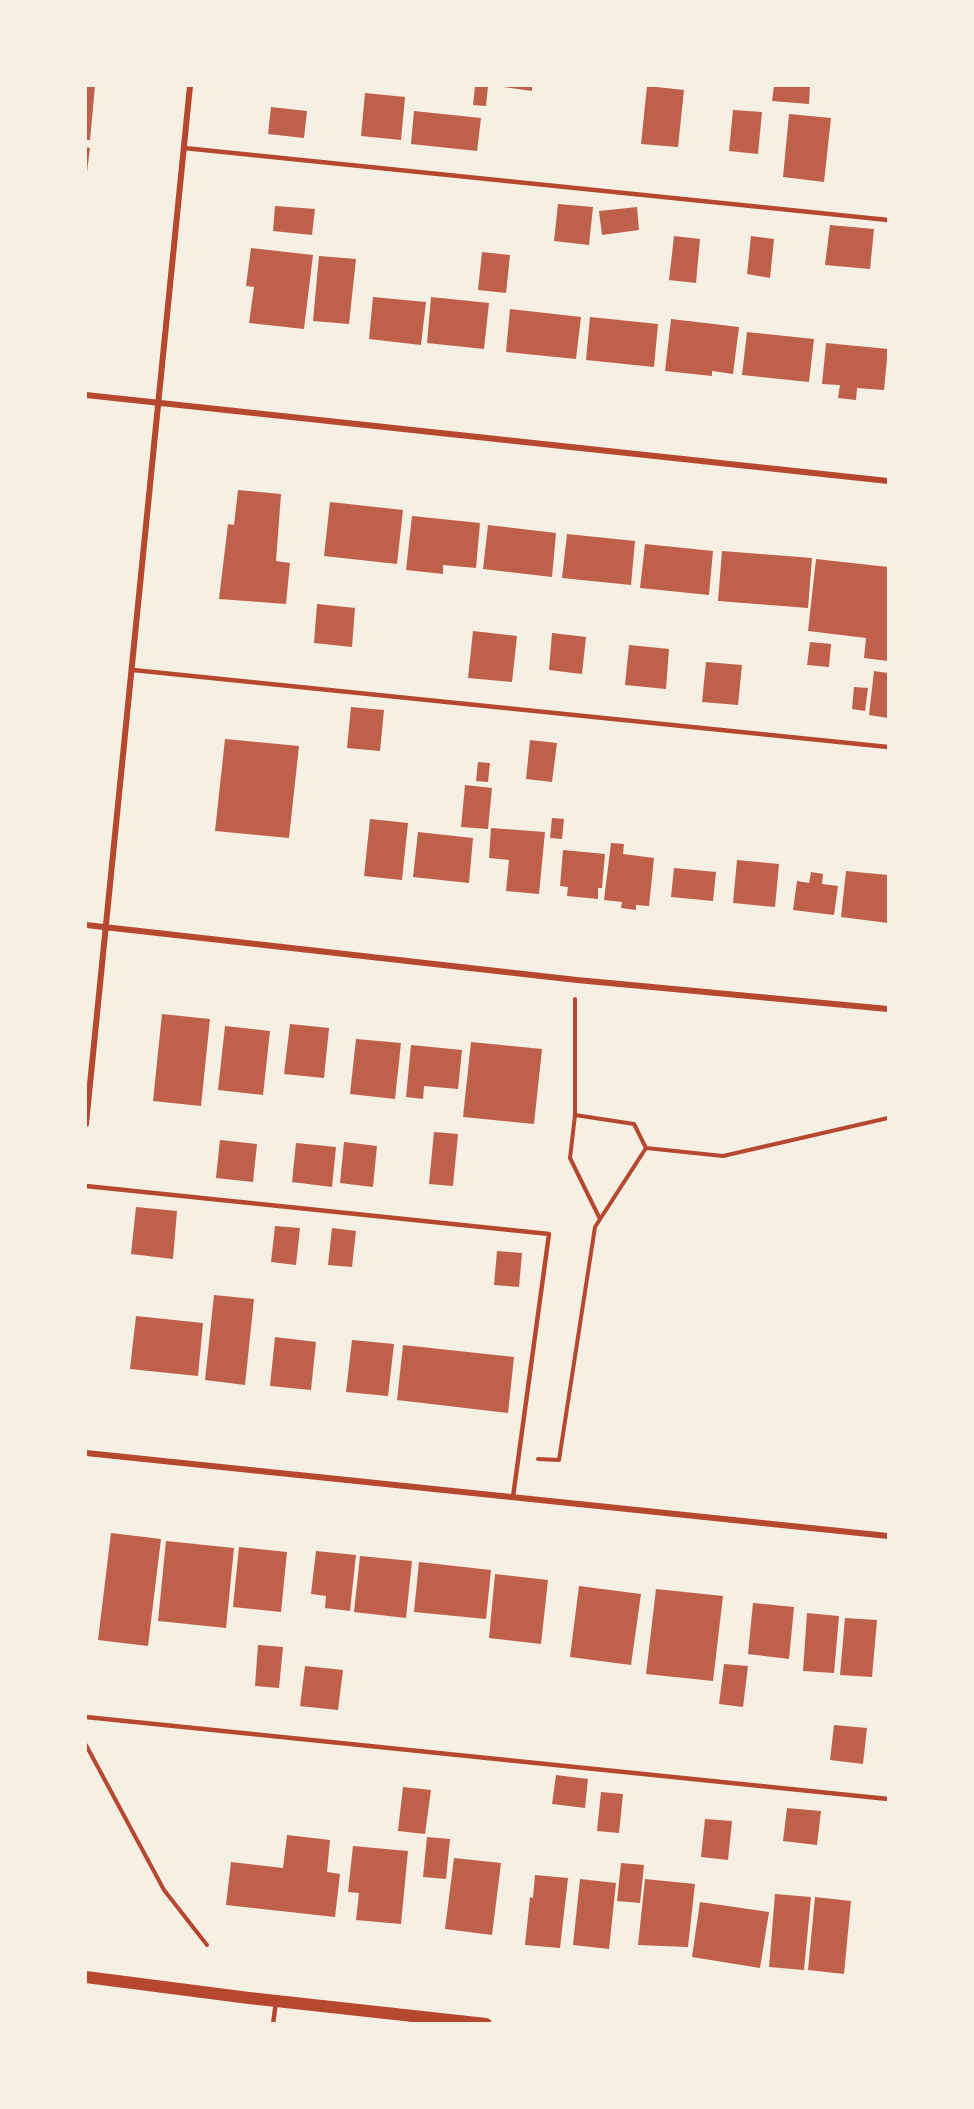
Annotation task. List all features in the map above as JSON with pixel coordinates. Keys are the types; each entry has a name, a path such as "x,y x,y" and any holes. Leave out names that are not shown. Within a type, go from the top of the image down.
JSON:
{"main road":[{"path":"86,1977 486,2024"}],"street":[{"path":"86,1125 190,86"},
{"path":"86,395 888,482"},
{"path":"86,925 566,979 888,1009"},
{"path":"86,1453 888,1536"}],"lane":[{"path":"184,148 888,220"},
{"path":"133,670 888,747"},
{"path":"86,1186 549,1234 513,1497"},
{"path":"86,1717 888,1799"},
{"path":"273,2024 276,2001"}],"path":[{"path":"574,1007 575,1114 570,1158 600,1220"},
{"path":"575,1114 634,1124 646,1148"},
{"path":"646,1148 723,1156 888,1118"},
{"path":"519,1458 559,1460 595,1227 646,1148"},
{"path":"86,1745 164,1890 207,1945"}],"building":[{"path":"86,86 95,86 90,140 86,140"},
{"path":"475,86 488,86 486,106 473,105"},
{"path":"496,86 532,86 532,91"},
{"path":"647,86 684,90 678,147 641,144"},
{"path":"774,86 810,86 809,104 772,101"},
{"path":"365,93 405,97 401,140 361,136"},
{"path":"271,107 307,111 304,138 268,134"},
{"path":"733,110 762,112 758,154 729,151"},
{"path":"414,111 481,118 477,151 411,144"},
{"path":"789,114 831,118 824,182 783,177"},
{"path":"86,147 90,148 87,172 86,172"},
{"path":"558,204 593,207 589,245 554,241"},
{"path":"275,206 315,209 312,235 273,231"},
{"path":"637,207 639,230 602,235 599,211"},
{"path":"830,225 874,229 870,269 825,265"},
{"path":"674,236 700,239 696,283 669,280"},
{"path":"751,236 774,239 770,278 747,274"},
{"path":"251,248 313,255 304,329 249,323 254,287 246,286"},
{"path":"482,252 510,255 506,293 478,290"},
{"path":"319,256 356,259 349,324 313,321"},
{"path":"373,297 426,302 421,345 369,339"},
{"path":"431,297 489,303 484,349 427,343"},
{"path":"510,309 581,317 576,359 506,352"},
{"path":"590,317 658,324 654,367 586,360"},
{"path":"671,319 739,327 733,374 712,371 712,376 665,371"},
{"path":"747,332 814,339 809,382 742,375"},
{"path":"826,343 888,349 884,390 857,388 856,400 838,398 840,385 822,384"},
{"path":"238,490 281,494 276,561 290,563 286,604 219,599 228,524 234,525"},
{"path":"330,502 403,510 397,564 324,556"},
{"path":"412,516 480,523 476,568 443,565 443,574 406,570"},
{"path":"488,525 556,533 552,577 483,569"},
{"path":"567,534 635,541 631,585 562,578"},
{"path":"645,544 713,551 709,595 640,588"},
{"path":"722,551 812,558 808,608 718,601"},
{"path":"816,559 888,567 888,661 864,658 866,638 808,631"},
{"path":"317,604 355,608 352,647 314,643"},
{"path":"473,631 517,636 512,682 468,678"},
{"path":"552,633 586,637 582,674 549,670"},
{"path":"810,642 831,644 829,667 807,665"},
{"path":"629,645 669,649 666,689 625,685"},
{"path":"706,662 742,665 738,705 702,702"},
{"path":"874,671 888,673 888,718 869,715"},
{"path":"854,687 868,688 865,711 852,709"},
{"path":"351,707 384,710 380,751 347,748"},
{"path":"225,739 299,746 289,838 215,831"},
{"path":"530,740 557,743 552,782 526,779"},
{"path":"478,762 490,763 488,782 476,781"},
{"path":"465,785 492,788 488,829 461,827"},
{"path":"552,818 564,819 562,839 550,838"},
{"path":"370,819 408,823 402,880 364,876"},
{"path":"491,828 545,832 539,894 506,891 509,860 489,858"},
{"path":"418,832 473,838 469,883 413,877"},
{"path":"611,843 624,844 623,854 654,858 649,906 636,905 636,910 621,908 622,902 604,900"},
{"path":"563,850 605,854 602,888 598,888 598,899 567,896 568,887 560,886"},
{"path":"737,860 779,864 775,907 733,903"},
{"path":"674,868 716,872 713,901 671,897"},
{"path":"846,871 888,875 888,923 841,917"},
{"path":"811,872 823,874 822,884 838,886 834,915 793,910 797,881 809,883"},
{"path":"162,1014 210,1019 201,1106 153,1101"},
{"path":"290,1024 329,1028 324,1078 284,1074"},
{"path":"225,1026 270,1031 263,1095 218,1090"},
{"path":"356,1039 401,1043 395,1099 350,1094"},
{"path":"471,1042 542,1049 534,1124 463,1117"},
{"path":"411,1045 462,1050 458,1089 424,1086 423,1099 406,1097"},
{"path":"434,1132 458,1134 453,1186 429,1184"},
{"path":"220,1140 257,1144 253,1182 216,1178"},
{"path":"344,1142 377,1146 373,1187 340,1183"},
{"path":"296,1143 336,1147 332,1187 292,1182"},
{"path":"136,1207 177,1211 173,1259 131,1254"},
{"path":"275,1226 300,1228 296,1265 271,1262"},
{"path":"332,1228 356,1231 352,1267 328,1265"},
{"path":"497,1251 522,1253 519,1287 494,1285"},
{"path":"214,1295 254,1299 245,1385 205,1380"},
{"path":"136,1316 203,1323 198,1376 130,1369"},
{"path":"275,1337 316,1342 311,1390 270,1386"},
{"path":"352,1340 394,1344 388,1396 346,1392"},
{"path":"403,1345 514,1357 508,1413 397,1400"},
{"path":"111,1533 161,1539 148,1646 98,1640"},
{"path":"166,1541 234,1548 226,1628 158,1621"},
{"path":"239,1547 287,1552 281,1612 233,1607"},
{"path":"316,1551 356,1555 350,1611 325,1608 326,1596 311,1594"},
{"path":"360,1556 412,1561 406,1618 354,1612"},
{"path":"419,1562 491,1570 486,1619 414,1612"},
{"path":"495,1574 548,1580 541,1644 489,1638"},
{"path":"579,1586 641,1594 631,1665 570,1657"},
{"path":"656,1589 723,1596 713,1681 646,1674"},
{"path":"753,1603 794,1607 789,1659 748,1654"},
{"path":"807,1613 839,1616 834,1673 803,1671"},
{"path":"845,1618 877,1620 872,1677 840,1675"},
{"path":"258,1645 283,1647 279,1688 255,1686"},
{"path":"724,1664 748,1666 743,1707 719,1704"},
{"path":"305,1666 343,1670 338,1710 300,1706"},
{"path":"834,1725 867,1728 863,1764 830,1760"},
{"path":"556,1775 588,1779 585,1808 552,1804"},
{"path":"403,1787 431,1790 425,1834 398,1831"},
{"path":"601,1792 623,1794 619,1833 597,1831"},
{"path":"787,1808 821,1811 817,1845 783,1841"},
{"path":"705,1819 732,1821 728,1860 701,1857"},
{"path":"287,1835 330,1840 327,1872 340,1874 335,1917 226,1905 231,1862 283,1868"},
{"path":"427,1837 450,1839 446,1879 423,1877"},
{"path":"353,1846 408,1851 401,1924 356,1920 359,1893 348,1892"},
{"path":"454,1858 501,1863 492,1935 445,1929"},
{"path":"621,1863 644,1865 640,1903 617,1901"},
{"path":"535,1875 568,1878 560,1948 525,1945 530,1897 533,1898"},
{"path":"580,1879 616,1883 609,1949 573,1945"},
{"path":"645,1879 695,1884 688,1947 638,1945"},
{"path":"775,1894 811,1897 804,1970 769,1967"},
{"path":"815,1897 851,1901 844,1974 808,1970"},
{"path":"700,1902 769,1912 760,1968 692,1957"}]}
